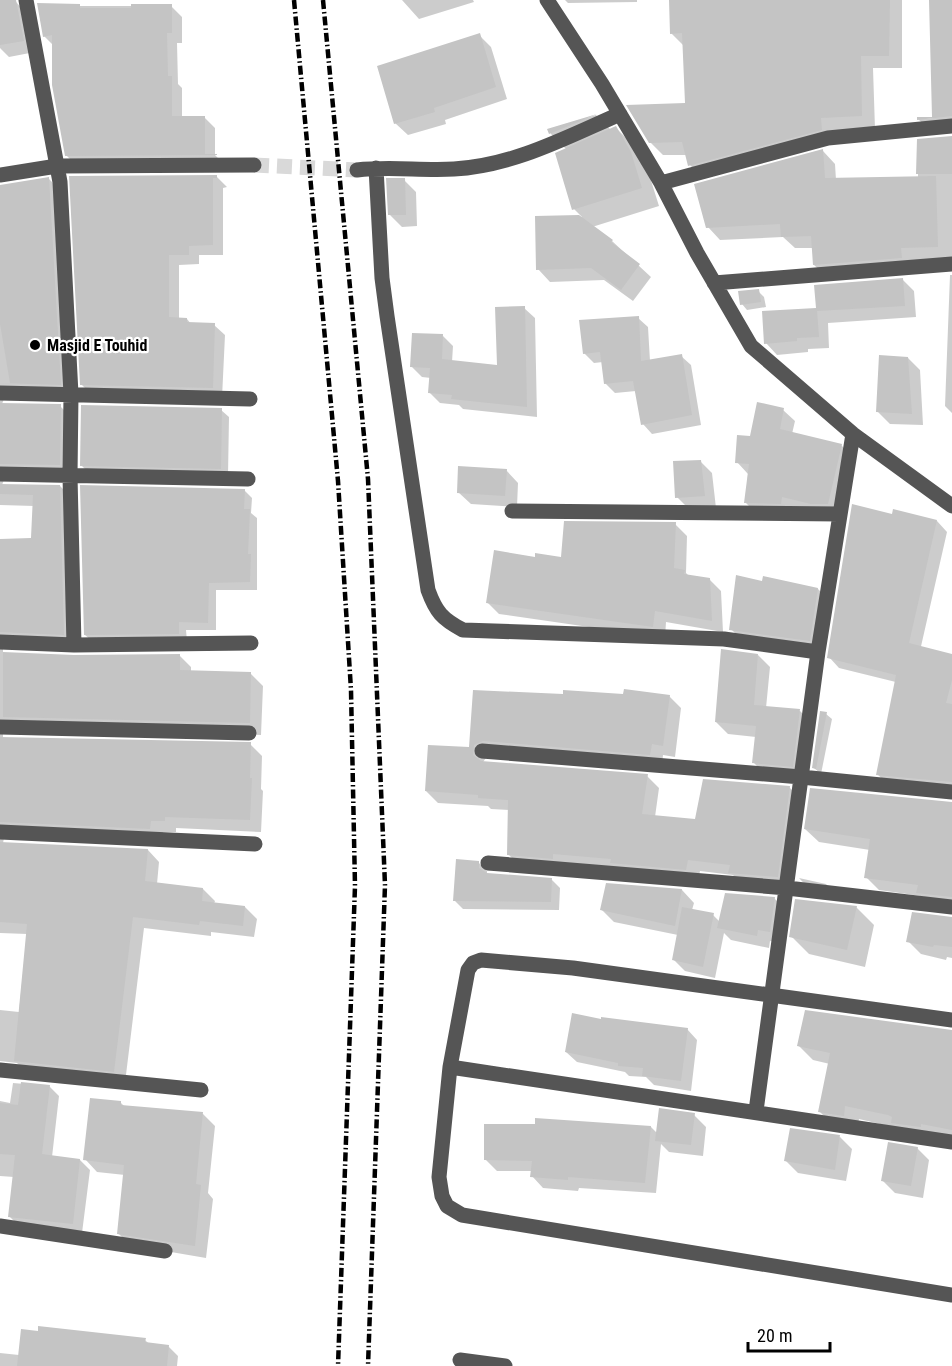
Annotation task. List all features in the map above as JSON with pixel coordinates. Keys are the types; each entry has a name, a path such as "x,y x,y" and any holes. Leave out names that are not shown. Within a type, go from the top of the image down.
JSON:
{"street":[{"path":"26,0 60,182 71,394 70,476 74,645"},
{"path":"547,0 621,114 751,346 853,434 952,506"},
{"path":"357,170 376,168 454,169 490,164 534,151 621,114"},
{"path":"661,183 828,138 952,126"},
{"path":"0,175 57,166 254,165"},
{"path":"376,168 384,297 428,590 434,608 447,622 463,630 724,639 818,652"},
{"path":"714,283 952,264"},
{"path":"0,393 250,399"},
{"path":"756,1111 818,652 853,434"},
{"path":"0,474 248,479"},
{"path":"512,511 840,513"},
{"path":"0,642 74,645 251,643"},
{"path":"0,727 249,733"},
{"path":"482,751 801,777 952,792"},
{"path":"0,832 255,844"},
{"path":"488,863 787,888 952,907"},
{"path":"952,1020 573,968 481,960 473,963 468,970 450,1067 439,1178 442,1196 447,1206 462,1215 952,1295"},
{"path":"450,1067 952,1142"},
{"path":"0,1070 201,1090"},
{"path":"0,1226 165,1251"},
{"path":"460,1360 505,1366"}],"building":[{"path":"0,0 16,0 24,41 0,45"},
{"path":"669,0 890,0 889,56 861,56 862,116 821,118 822,130 688,166 682,142 649,143 626,105 685,103 682,33 670,34"},
{"path":"929,0 952,0 952,116 917,120 917,117 932,117"},
{"path":"37,3 80,4 80,8 131,8 131,4 172,4 172,33 167,33 168,76 172,76 172,116 205,116 205,154 217,155 65,156 52,85 52,35 43,37"},
{"path":"480,33 496,87 434,108 435,112 394,124 377,66"},
{"path":"597,114 549,134 547,129"},
{"path":"616,126 631,152 642,188 572,210 555,153"},
{"path":"952,136 952,174 916,174 917,139"},
{"path":"823,149 825,178 936,176 938,247 901,248 902,258 813,265 811,236 781,237 780,224 706,228 694,184"},
{"path":"217,175 217,178 213,178 213,245 189,246 189,255 169,255 169,317 187,318 187,322 215,323 213,388 80,385 69,176"},
{"path":"49,177 61,385 0,383 10,383 0,324 0,185"},
{"path":"386,178 405,178 406,215 388,215"},
{"path":"579,215 613,240 611,242 640,264 621,290 591,268 536,270 535,216"},
{"path":"903,278 905,306 817,311 819,337 764,344 762,311 816,308 814,285"},
{"path":"759,289 761,302 740,305 738,291"},
{"path":"525,306 527,407 451,399 452,395 428,393 430,368 410,367 412,333 443,334 442,359 497,365 495,307"},
{"path":"639,316 641,361 682,354 692,415 641,425 633,381 604,384 600,352 583,354 579,320"},
{"path":"879,355 908,357 912,414 876,412"},
{"path":"757,402 784,408 780,429 842,444 828,504 811,504 782,497 781,504 744,503 749,464 735,463 737,435 750,436"},
{"path":"0,403 61,404 60,465 0,464"},
{"path":"81,405 222,408 221,469 80,466"},
{"path":"701,460 705,496 675,498 673,461"},
{"path":"458,466 507,469 505,496 457,493"},
{"path":"0,484 60,485 64,635 0,632 0,539 31,538 33,495 0,494"},
{"path":"80,485 245,489 244,509 250,509 248,554 251,554 250,582 209,583 208,623 179,622 179,634 84,635"},
{"path":"852,504 892,514 893,509 937,520 909,643 952,654 952,680 946,703 952,704 952,782 876,775 896,675 827,658"},
{"path":"564,521 676,522 674,568 685,570 684,574 710,578 712,621 655,611 653,627 486,603 494,550 535,557 535,553 561,557"},
{"path":"736,575 762,581 763,576 818,588 810,641 729,630"},
{"path":"721,649 758,654 754,705 800,709 793,767 752,763 756,726 715,722"},
{"path":"3,652 74,655 180,654 180,670 251,672 250,723 3,717"},
{"path":"624,689 670,695 663,746 652,744 650,755 483,741 474,745 473,755 481,761 648,774 642,814 695,819 703,779 790,786 778,877 728,873 730,865 688,860 686,870 610,863 611,859 553,854 553,859 507,855 508,800 425,791 428,745 469,747 473,690 563,694 563,690 623,694"},
{"path":"820,711 827,712 816,769 812,768"},
{"path":"0,737 251,742 250,820 165,817 165,821 151,821 150,829 0,822"},
{"path":"810,788 952,802 952,897 916,893 918,885 864,878 870,839 804,829"},
{"path":"0,842 148,849 145,881 203,888 202,901 245,906 243,926 200,921 199,925 133,917 114,1072 14,1061 27,924 0,922"},
{"path":"456,859 479,861 479,868 487,873 552,878 551,902 453,901"},
{"path":"606,883 682,889 675,926 600,910"},
{"path":"725,893 775,897 770,932 758,930 757,936 717,928"},
{"path":"795,899 857,906 847,950 789,937"},
{"path":"682,907 714,913 703,967 672,960"},
{"path":"912,912 952,917 952,947 934,945 933,947 906,942"},
{"path":"805,1010 952,1030 952,1130 921,1124 921,1127 891,1123 892,1117 888,1115 845,1106 844,1116 818,1112 830,1053 797,1046"},
{"path":"572,1013 601,1019 601,1017 688,1028 681,1081 642,1076 643,1068 618,1066 618,1063 565,1052"},
{"path":"21,1082 50,1085 42,1154 80,1159 73,1224 8,1217 15,1155 0,1154 0,1103 18,1105"},
{"path":"90,1098 121,1101 121,1105 203,1112 196,1184 201,1185 195,1246 117,1234 124,1165 83,1160"},
{"path":"659,1108 695,1113 691,1145 655,1141"},
{"path":"535,1118 651,1126 645,1183 568,1177 568,1180 530,1177 532,1161 484,1160 484,1124 535,1124"},
{"path":"790,1128 840,1135 835,1170 784,1161"},
{"path":"888,1142 918,1147 911,1186 881,1181"},
{"path":"38,1326 146,1338 145,1342 169,1345 167,1366 17,1366 21,1329 38,1331"}],"tunnel":[{"path":"254,165 357,170"}],"railway":[{"path":"294,0 338,481 351,690 355,886 338,1366"},
{"path":"323,0 368,479 385,885 368,1366"}],"place":[{"name":"Masjid E Touhid","path":"35,345"}]}
